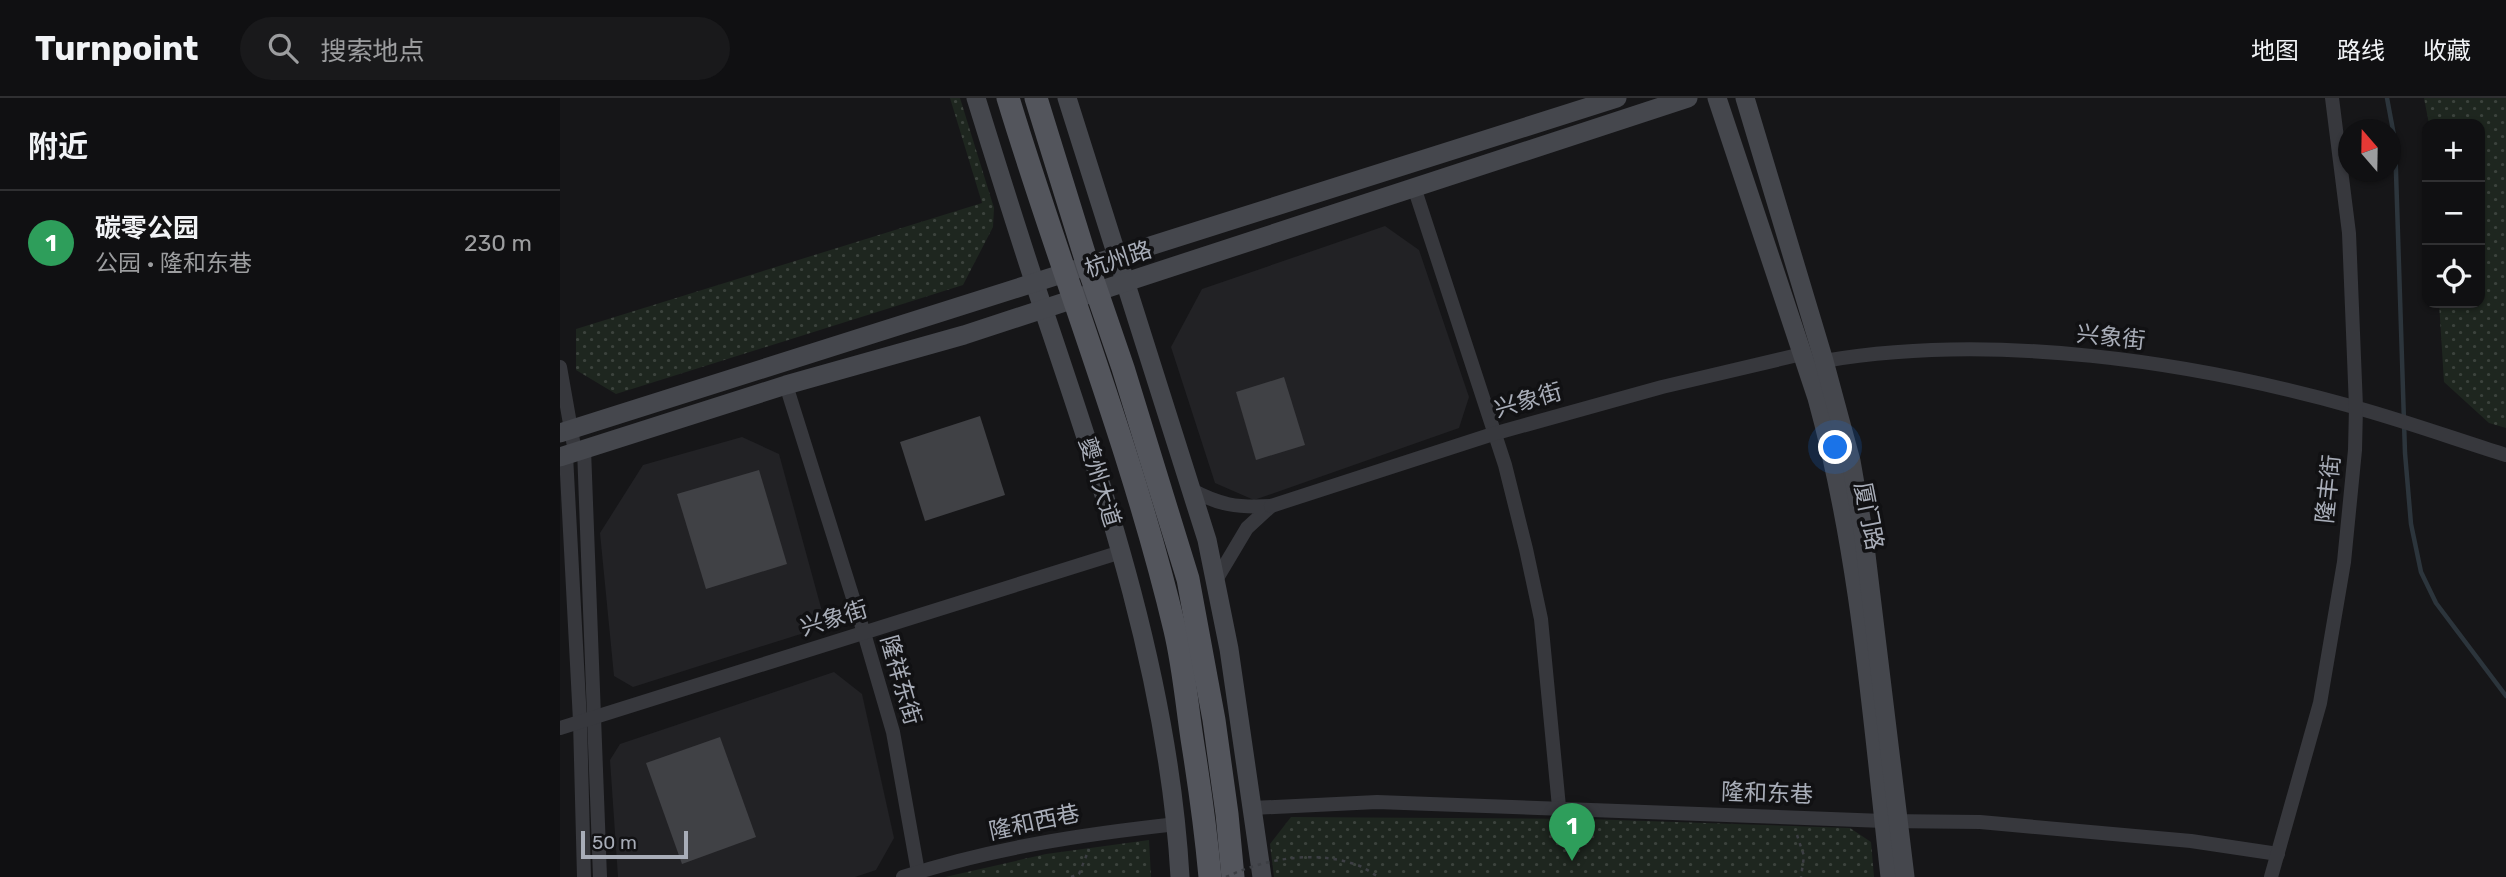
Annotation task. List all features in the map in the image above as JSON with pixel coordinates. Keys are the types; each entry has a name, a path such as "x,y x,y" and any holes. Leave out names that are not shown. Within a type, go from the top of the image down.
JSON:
{"main road":[{"name":"夔州大道","path":"976,98 1091,451 1121,552 1159,701 1177,824 1180,877"},
{"name":"夔州大道","path":"1008,98 1038,198 1128,458 1175,633 1205,817 1210,877"},
{"path":"1036,98 1188,579 1214,720 1233,877"},
{"path":"1068,98 1216,580 1229,649 1262,877"},
{"name":"杭州路","path":"566,431 1617,98"},
{"name":"杭州路","path":"571,453 786,385 964,335 1688,98"},
{"name":"厦门路","path":"1717,98 1828,438 1853,560 1891,821 1905,877"},
{"name":"厦门路","path":"1745,98 1851,461 1863,530 1891,821 1890,877"}],"street":[{"name":"隆丰街","path":"2271,877 2320,703 2344,562 2355,450 2356,407 2348,233 2332,98"},
{"path":"1414,187 1508,477 1541,619 1559,807"},
{"name":"兴象街","path":"1824,362 1847,357 1967,349 2138,361 2227,375 2356,407 2506,455"},
{"name":"兴象街","path":"1190,489 1213,502 1233,507 1271,506 1493,433 1662,387 1802,354"},
{"path":"560,367 566,431 571,453 594,717 600,877"},
{"name":"隆祥东街","path":"786,385 893,732 918,872"},
{"path":"571,453 584,877"},
{"name":"兴象街","path":"1216,580 1247,528 1271,506"},
{"name":"兴象街","path":"560,728 1121,552"},
{"name":"隆和东巷","path":"1252,808 1377,802 1980,822 2191,841 2278,854"},
{"name":"隆和西巷","path":"903,877 1091,833 1177,824"}],"path":[{"path":"1797,835 1804,856 1801,877"},
{"path":"1071,877 1079,874 1091,845"},
{"path":"1226,877 1247,867 1314,856 1356,864 1378,877"}],"shaded area":[{"path":"950,98 960,98 994,208 993,227 963,285 616,394 576,370 576,329 982,203"},
{"path":"2424,98 2506,98 2506,428 2489,423 2444,382 2439,308 2485,308 2485,119 2428,119"},
{"path":"1385,226 1419,250 1469,397 1459,428 1254,500 1215,483 1171,347 1202,289"},
{"path":"742,437 779,454 826,626 633,687 614,676 600,533 643,465"},
{"path":"834,672 862,694 894,838 876,870 855,877 618,877 610,760 620,744"},
{"path":"1291,817 1587,819 1850,828 1871,842 1874,877 1274,877 1270,844"},
{"path":"1149,840 1151,877 945,877 1046,854"}],"building":[{"path":"1284,377 1305,445 1256,460 1236,392"},
{"path":"980,416 1005,495 925,521 900,442"},
{"path":"759,470 787,564 706,589 677,494"},
{"path":"720,737 756,837 682,864 646,763"}],"waterway":[{"path":"2387,98 2395,141 2405,453 2411,524 2421,572 2436,603 2506,696"}],"place":[{"name":"碳零公园","path":"1572,861"}]}
